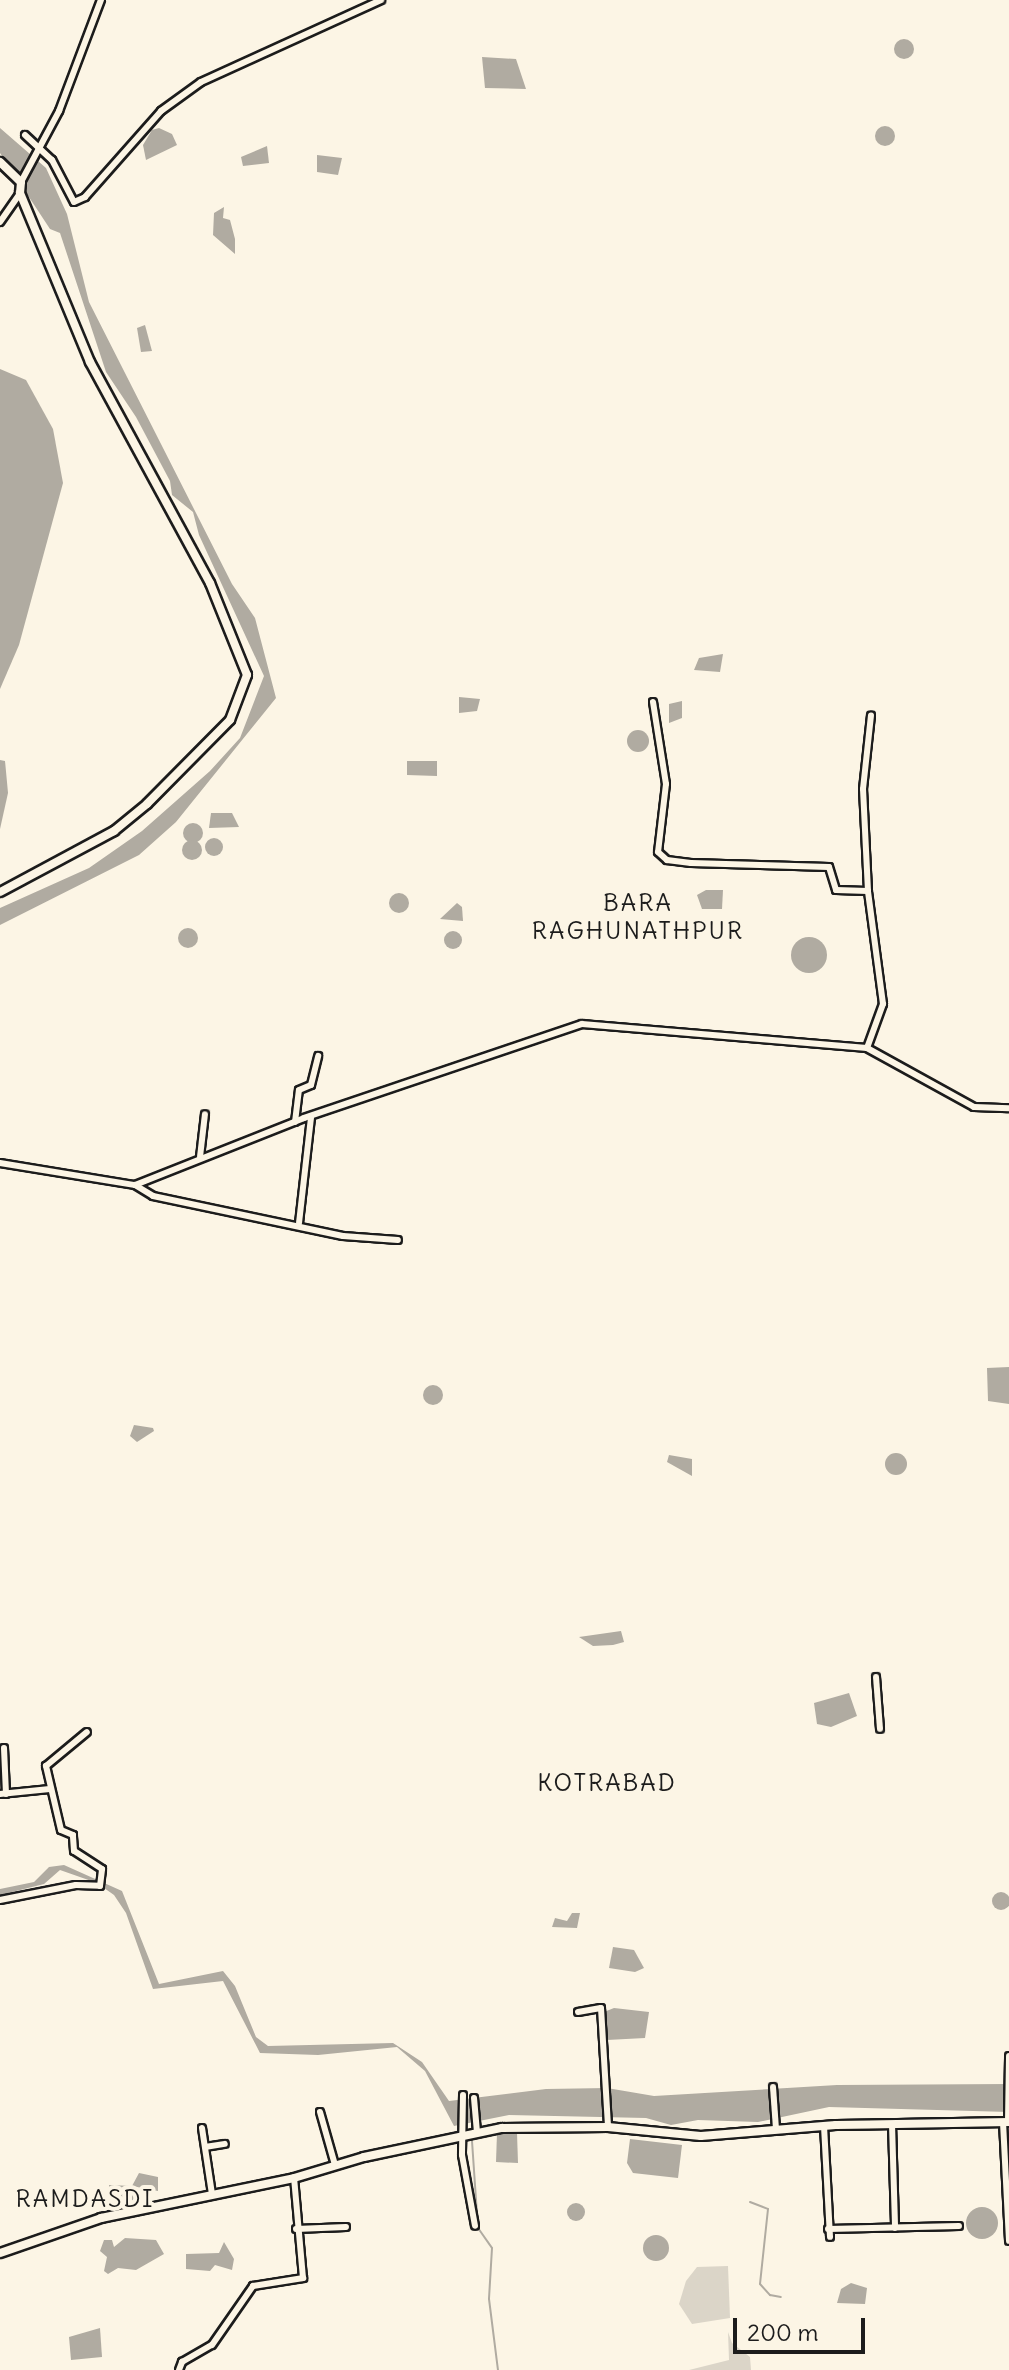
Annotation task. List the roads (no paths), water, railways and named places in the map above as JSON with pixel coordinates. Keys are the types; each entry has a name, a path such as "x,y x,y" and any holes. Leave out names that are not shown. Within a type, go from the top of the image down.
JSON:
{"main road":[{"path":"0,162 21,182 20,193 90,362 210,583 247,675 230,720 147,804 114,831 0,892"},
{"path":"0,2253 101,2218 294,2178 463,2134 608,2127 665,2136 824,2126 1007,2122"}],"street":[{"path":"21,182 41,149 83,56 101,0"},
{"path":"25,135 41,149 72,200 85,197 161,111 201,82 381,0"},
{"path":"0,222 20,193"},
{"path":"653,702 666,784 664,821 655,844 667,860 754,868 823,866 833,870 836,890 868,891"},
{"path":"867,1048 883,1004 868,891 863,789 871,715"},
{"path":"135,1185 295,1122 582,1024 867,1048 974,1107 1009,1108"},
{"path":"295,1122 299,1090 311,1085 318,1056"},
{"path":"200,1157 205,1114"},
{"path":"299,1223 311,1117"},
{"path":"0,1163 135,1185 153,1196 299,1223 343,1236 398,1240"},
{"path":"876,1677 880,1729"},
{"path":"0,1900 76,1885 100,1886 102,1869 74,1851 73,1835 61,1830 46,1766 87,1732"},
{"path":"4,1748 3,1794 50,1789"},
{"path":"578,2012 601,2008 609,2086 608,2127"},
{"path":"1009,2056 1009,2241"},
{"path":"773,2087 776,2129"},
{"path":"463,2095 463,2134 475,2226"},
{"path":"474,2098 477,2133"},
{"path":"320,2112 335,2165"},
{"path":"892,2124 895,2228"},
{"path":"824,2126 831,2199 829,2233 959,2226"},
{"path":"202,2128 212,2194"},
{"path":"205,2147 225,2144"},
{"path":"179,2370 182,2362 212,2345 253,2286 303,2278 296,2229 294,2178"},
{"path":"296,2229 346,2227"}],"waterway":[{"path":"472,2141 478,2228 492,2248 489,2299 498,2370"},
{"path":"750,2202 768,2209 760,2284 770,2295 781,2297"}],"district":[{"name":"BARA RAGHUNATHPUR","path":"638,917"},
{"name":"KOTRABAD","path":"607,1783"},
{"name":"RAMDASDI","path":"85,2199"}]}
